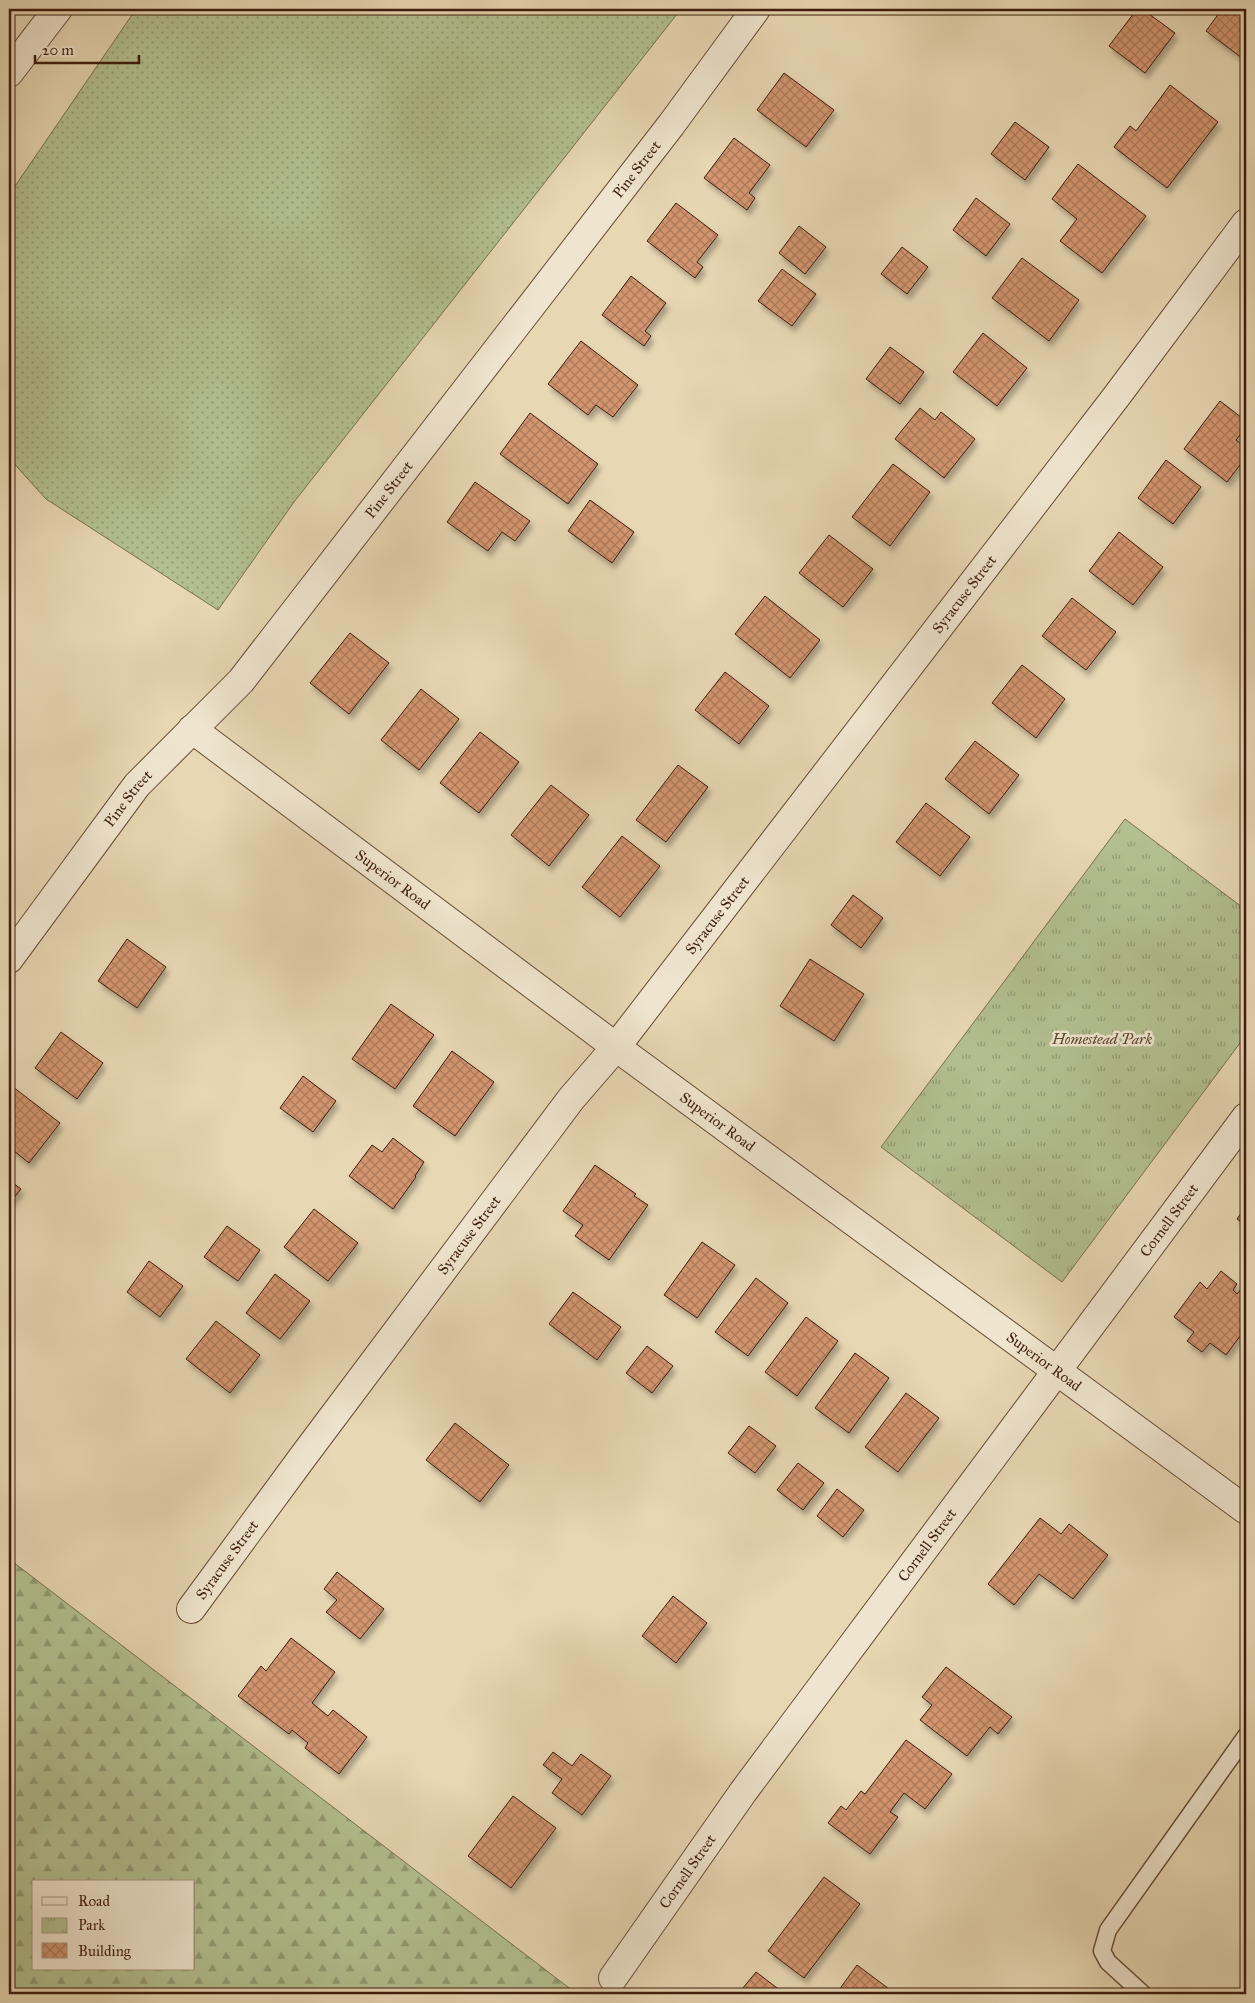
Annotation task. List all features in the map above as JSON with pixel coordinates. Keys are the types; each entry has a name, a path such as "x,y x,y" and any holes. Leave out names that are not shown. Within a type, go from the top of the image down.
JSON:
{"street":[{"path":"9,73 58,9"},
{"name":"Pine Street","path":"9,959 136,785 241,681 671,125 756,9"},
{"name":"Syracuse Street","path":"191,1609 565,1107 616,1047 1110,405 1246,223"},
{"name":"Superior Road","path":"192,730 616,1047 1246,1510"},
{"name":"Cornell Street","path":"613,1978 743,1792 1246,1117"}],"lane":[{"path":"1143,1994 1108,1962 1102,1951 1108,1930 1246,1736"}],"green space":[{"path":"136,9 681,9 294,502 218,610 46,499 9,458 9,195"},
{"name":"Homestead Park","path":"1125,819 1246,910 1246,1035 1062,1282 881,1147"},
{"path":"9,1559 577,1994 9,1994"}],"building":[{"path":"1137,9 1142,9 1175,33 1145,73 1109,46"},
{"path":"1222,9 1246,9 1246,61 1206,31"},
{"path":"784,73 834,110 806,147 757,110"},
{"path":"1170,85 1218,122 1167,188 1114,147 1130,126 1136,131"},
{"path":"1015,122 1049,147 1025,180 991,154"},
{"path":"734,138 770,165 749,193 755,198 747,210 704,178"},
{"path":"1078,164 1146,216 1102,273 1060,241 1077,219 1052,199"},
{"path":"976,198 1010,224 986,256 953,230"},
{"path":"676,203 718,235 697,262 703,267 695,278 647,241"},
{"path":"799,226 826,247 805,274 779,253"},
{"path":"902,247 928,267 907,294 881,274"},
{"path":"1022,258 1079,300 1049,341 992,298"},
{"path":"782,269 816,294 792,326 758,301"},
{"path":"631,276 666,303 645,331 651,336 644,346 602,315"},
{"path":"983,333 1027,368 997,406 953,372"},
{"path":"581,341 638,385 613,417 596,405 588,415 548,384"},
{"path":"890,347 924,372 900,404 866,379"},
{"path":"1246,352 1246,365 1240,360"},
{"path":"1220,401 1246,421 1246,427 1236,440 1246,448 1246,457 1227,482 1184,449"},
{"path":"920,408 935,420 941,412 975,439 944,478 895,439"},
{"path":"530,413 598,464 568,504 500,454"},
{"path":"1166,460 1201,487 1173,524 1138,498"},
{"path":"893,464 930,492 890,546 852,517"},
{"path":"475,482 530,521 515,541 502,532 488,551 447,522"},
{"path":"590,500 634,532 612,563 568,531"},
{"path":"1119,532 1163,567 1133,605 1089,571"},
{"path":"829,535 873,569 843,607 799,573"},
{"path":"765,596 820,640 790,678 735,634"},
{"path":"1072,598 1116,632 1086,670 1042,636"},
{"path":"350,633 389,663 349,714 310,683"},
{"path":"1022,665 1065,699 1036,738 992,703"},
{"path":"725,672 769,706 739,744 695,710"},
{"path":"421,689 459,719 419,770 381,740"},
{"path":"480,732 519,762 479,813 440,783"},
{"path":"975,741 1019,775 989,814 945,779"},
{"path":"678,765 708,787 666,842 636,820"},
{"path":"551,785 589,815 549,866 511,835"},
{"path":"926,803 970,837 940,876 896,842"},
{"path":"622,836 660,866 620,917 582,887"},
{"path":"853,895 883,918 861,948 831,925"},
{"path":"127,939 166,967 137,1008 98,981"},
{"path":"810,959 864,994 834,1041 780,1006"},
{"path":"391,1004 434,1035 395,1089 352,1059"},
{"path":"61,1032 103,1063 77,1099 35,1068"},
{"path":"452,1051 494,1082 455,1136 413,1106"},
{"path":"303,1076 336,1101 313,1132 280,1108"},
{"path":"13,1087 60,1123 29,1163 9,1147 9,1092"},
{"path":"393,1138 424,1162 416,1177 393,1209 349,1176 372,1145 382,1152"},
{"path":"595,1165 636,1194 634,1196 648,1205 609,1260 575,1236 583,1225 563,1211"},
{"path":"9,1180 21,1189 9,1204"},
{"path":"1246,1206 1246,1226 1237,1219"},
{"path":"314,1209 358,1243 328,1281 284,1247"},
{"path":"227,1226 260,1250 238,1281 204,1257"},
{"path":"702,1242 735,1265 697,1318 664,1295"},
{"path":"149,1261 183,1286 160,1317 127,1292"},
{"path":"1221,1271 1237,1284 1233,1290 1237,1294 1246,1283 1246,1328 1226,1355 1210,1343 1202,1352 1187,1341 1194,1332 1174,1317 1200,1282 1207,1289"},
{"path":"275,1274 310,1301 280,1339 246,1313"},
{"path":"756,1278 788,1303 748,1356 715,1332"},
{"path":"573,1292 621,1327 597,1360 549,1324"},
{"path":"806,1317 838,1341 797,1396 765,1372"},
{"path":"216,1321 260,1355 230,1393 186,1359"},
{"path":"647,1346 673,1366 652,1393 626,1373"},
{"path":"855,1353 889,1378 849,1433 815,1408"},
{"path":"906,1393 939,1418 898,1472 865,1447"},
{"path":"455,1423 509,1465 480,1502 426,1460"},
{"path":"749,1426 776,1446 755,1473 728,1453"},
{"path":"798,1463 824,1483 803,1510 777,1490"},
{"path":"837,1489 864,1510 843,1537 817,1516"},
{"path":"1040,1518 1061,1534 1069,1524 1108,1555 1073,1599 1039,1574 1014,1605 988,1584"},
{"path":"337,1572 384,1609 360,1639 326,1612 337,1600 324,1589"},
{"path":"673,1596 707,1623 676,1663 642,1636"},
{"path":"291,1638 335,1672 312,1703 328,1716 333,1710 367,1737 339,1774 305,1748 308,1743 292,1730 289,1734 238,1696 261,1666 266,1671"},
{"path":"946,1667 1012,1717 998,1734 990,1727 967,1756 920,1720 932,1705 922,1697"},
{"path":"906,1740 952,1774 925,1809 904,1793 890,1812 898,1817 870,1854 828,1823 841,1806 846,1810 861,1791 865,1794"},
{"path":"553,1752 572,1766 581,1754 611,1776 582,1815 552,1793 562,1779 543,1765"},
{"path":"513,1796 556,1828 511,1888 468,1856"},
{"path":"824,1877 860,1904 804,1978 768,1951"},
{"path":"857,1965 889,1989 885,1994 836,1994"},
{"path":"756,1972 785,1994 738,1994"}]}
